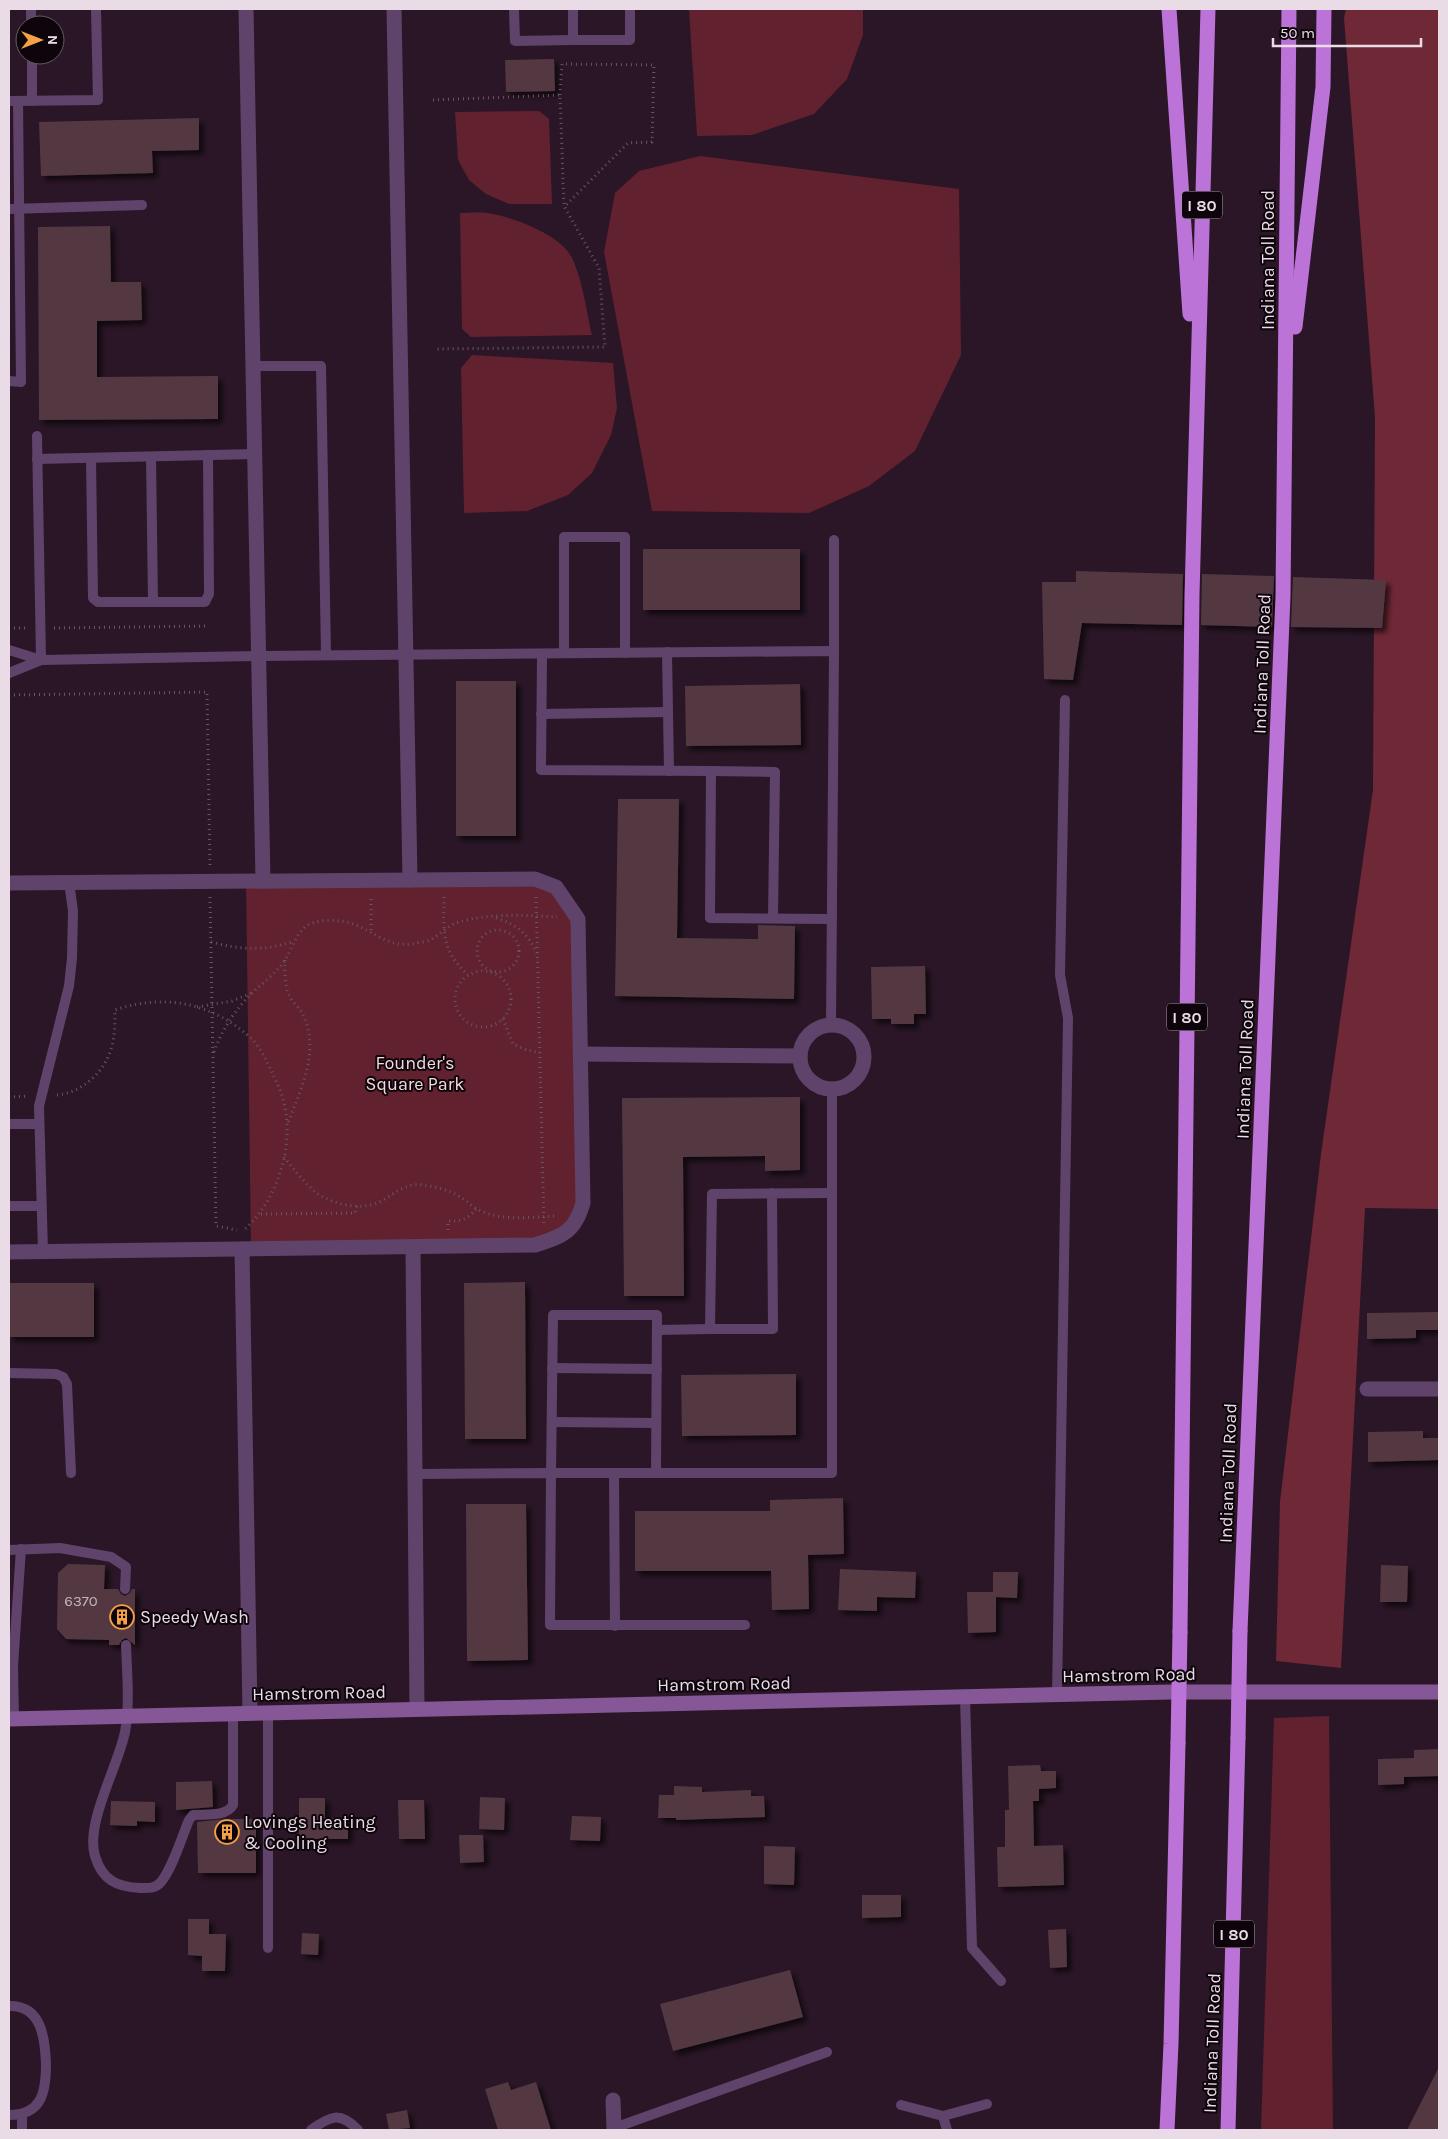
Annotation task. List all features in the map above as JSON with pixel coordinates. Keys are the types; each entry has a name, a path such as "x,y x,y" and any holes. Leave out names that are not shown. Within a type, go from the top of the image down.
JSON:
{"highway":[{"path":"1169,9 1196,402"},
{"name":"I 80","path":"1167,2130 1172,2044 1180,1632 1192,595 1208,9"},
{"name":"Indiana Toll Road","path":"1228,2130 1240,1631 1283,606 1288,9"},
{"path":"1286,400 1323,87 1324,9"}],"street":[{"path":"246,9 262,881"},
{"path":"394,9 410,880"},
{"path":"9,882 535,879 556,887 578,919 583,1203 578,1220 562,1236 535,1245 9,1252"},
{"path":"831,1025 841,1026 858,1037 864,1056 863,1066 851,1083 842,1088 832,1089 822,1088 806,1076 801,1066 800,1056 806,1038 813,1031 831,1025"},
{"path":"581,1054 800,1056"},
{"path":"413,1247 417,1709"},
{"path":"242,1249 250,1713"},
{"path":"1367,1389 1439,1389"},
{"name":"Hamstrom Road","path":"11,1719 1171,1692 1439,1692"},
{"path":"613,2100 614,2129"}],"lane":[{"path":"9,382 21,382 14,208 13,101 98,100 96,9"},
{"path":"514,9 515,41 630,40 630,9"},
{"path":"572,9 573,40"},
{"path":"32,65 32,101"},
{"path":"14,208 142,205"},
{"path":"253,366 321,366 326,655"},
{"path":"37,436 41,660"},
{"path":"37,459 255,454"},
{"path":"91,458 93,598 98,602 205,602 209,594 208,456"},
{"path":"151,457 153,602"},
{"path":"564,653 564,537 625,537 625,653"},
{"path":"831,1025 834,540"},
{"path":"9,650 41,660 326,655 834,651"},
{"path":"667,652 669,771"},
{"path":"542,654 541,770 775,772 774,918"},
{"path":"9,673 41,660"},
{"path":"1057,1695 1068,1018 1060,974 1065,700"},
{"path":"541,714 668,712"},
{"path":"711,771 710,918 832,919"},
{"path":"43,1252 39,1106 69,986 73,911 70,882"},
{"path":"415,1474 832,1473 832,1089"},
{"path":"9,1124 39,1124"},
{"path":"710,1329 712,1194 832,1192"},
{"path":"657,1330 773,1329 772,1194"},
{"path":"9,1206 41,1206"},
{"path":"656,1473 657,1315 553,1315 550,1625 745,1624"},
{"path":"552,1368 657,1369"},
{"path":"9,1373 56,1374 63,1377 68,1384 71,1473"},
{"path":"552,1422 656,1422"},
{"path":"614,1473 615,1626"},
{"path":"9,1550 60,1548 111,1557 126,1567 125,1589"},
{"path":"11,1719 11,1666 21,1549"},
{"path":"126,1645 127,1716 125,1733 95,1825 93,1841 95,1857 106,1877 116,1885 124,1888 151,1888 159,1884 165,1876 189,1820 194,1815 224,1813 230,1810 233,1805 233,1714"},
{"path":"965,1697 972,1948 1001,1981"},
{"path":"268,1713 268,1948"},
{"path":"9,2006 28,2011 39,2024 45,2039 46,2078 42,2097 33,2109 22,2115 9,2115"},
{"path":"614,2129 827,2052"},
{"path":"901,2105 943,2116 986,2104"},
{"path":"22,2115 22,2130"},
{"path":"943,2116 947,2130"},
{"path":"311,2130 325,2120 338,2117 349,2122 358,2130"}],"path":[{"path":"436,349 605,347 599,268 564,206 560,96 562,64 654,66 652,142 628,143 564,206"},
{"path":"433,100 560,96"},
{"path":"9,628 208,626"},
{"path":"535,879 544,1242"},
{"path":"444,897 446,947 451,957 468,975"},
{"path":"371,899 371,933"},
{"path":"213,1055 219,1036 229,1021 285,960 293,942 305,927 317,921 354,923 390,943 410,944 430,940 457,922 478,917 537,916 578,919"},
{"path":"491,917 510,922 524,932 532,942 538,956"},
{"path":"494,972 476,971 461,981 457,990 455,999 461,1016 468,1023 477,1027 495,1025 503,1020 508,1012 511,994 508,985 494,972 482,965 477,953 480,939 491,931 504,930 516,939 520,952 514,965 508,970 494,972"},
{"path":"211,942 235,948 256,950 293,942"},
{"path":"285,960 286,982 290,998 302,1012 308,1030 310,1050 308,1069 287,1124"},
{"path":"197,1008 232,1001 252,994"},
{"path":"9,1097 68,1094 87,1084 102,1068 111,1050 115,1028 115,1010 136,1003 160,1001 186,1004 229,1021 254,1040 266,1060 282,1096 287,1124 284,1157 276,1185 261,1214 244,1231 216,1226"},
{"path":"503,1020 513,1044 540,1053"},
{"path":"284,1157 313,1191 336,1202 358,1206 376,1203 396,1191 417,1184 441,1188 461,1197 476,1209 510,1218 579,1216"},
{"path":"261,1214 355,1213 358,1206"},
{"path":"448,1230 448,1221 463,1221 469,1218 476,1209"}],"green space":[{"path":"689,9 863,9 863,35 847,79 814,114 752,135 697,136"},
{"path":"539,111 549,119 552,204 509,204 486,194 469,180 458,160 455,112"},
{"path":"700,156 959,189 961,355 915,451 869,486 809,513 652,511 604,252 615,193 639,171"},
{"path":"460,213 487,213 508,218 543,232 562,246 569,253 577,270 592,335 471,337 462,329"},
{"path":"472,355 613,363 617,408 611,435 592,473 568,495 527,511 464,513 461,368"},
{"name":"Founder's Square Park","path":"246,881 556,887 578,919 578,1220 535,1245 251,1249"},
{"path":"1329,1716 1333,2130 1261,2130 1274,1718"}],"shaded area":[{"path":"1346,9 1438,9 1439,1209 1365,1208 1341,1668 1276,1661 1280,1502 1321,1154 1373,790 1375,417 1344,18"}],"building":[{"path":"554,59 555,91 506,92 505,60"},
{"path":"199,118 199,150 152,151 153,173 41,176 39,122"},
{"path":"110,226 111,282 141,282 142,320 97,321 97,377 218,376 218,419 39,420 38,227"},
{"path":"643,549 800,549 800,610 643,610"},
{"path":"1076,571 1183,574 1182,625 1082,623 1073,680 1044,679 1042,582 1076,582"},
{"path":"1202,574 1274,576 1272,627 1201,625"},
{"path":"1293,577 1386,580 1382,628 1291,627"},
{"path":"456,681 516,681 516,836 456,836"},
{"path":"800,684 801,745 686,746 685,686"},
{"path":"618,799 679,799 677,938 758,939 758,925 795,926 794,999 615,996"},
{"path":"925,966 926,1014 914,1014 914,1024 891,1024 891,1019 872,1019 871,967"},
{"path":"800,1097 800,1170 765,1171 765,1156 683,1157 684,1296 624,1296 622,1098"},
{"path":"525,1282 526,1439 465,1439 464,1283"},
{"path":"9,1283 94,1283 94,1337 9,1337"},
{"path":"1439,1312 1439,1330 1416,1330 1416,1338 1367,1339 1367,1313"},
{"path":"796,1374 796,1435 682,1436 681,1375"},
{"path":"1423,1431 1423,1438 1439,1438 1439,1460 1368,1462 1368,1432"},
{"path":"843,1498 844,1554 808,1555 809,1609 772,1610 771,1571 635,1571 635,1511 770,1511 770,1500"},
{"path":"466,1504 526,1504 528,1660 467,1661"},
{"path":"68,1564 105,1565 104,1589 118,1589 125,1596 132,1589 135,1589 135,1645 126,1638 119,1645 109,1645 109,1640 66,1639 57,1629 58,1573"},
{"path":"1381,1565 1408,1566 1407,1602 1380,1602"},
{"path":"840,1569 916,1572 915,1598 877,1597 877,1611 838,1610"},
{"path":"993,1572 1018,1572 1017,1598 996,1597 996,1632 968,1633 967,1592 993,1592"},
{"path":"1439,1749 1439,1776 1404,1777 1404,1784 1378,1785 1378,1759 1414,1758 1414,1750"},
{"path":"1040,1765 1041,1771 1056,1771 1056,1788 1039,1789 1039,1801 1033,1801 1034,1846 1063,1845 1064,1885 998,1887 997,1847 1005,1847 1005,1810 1009,1810 1008,1766"},
{"path":"212,1781 213,1807 176,1810 176,1782"},
{"path":"674,1786 702,1787 702,1792 751,1790 751,1796 764,1796 765,1817 676,1820 676,1818 658,1818 659,1795 674,1795"},
{"path":"480,1797 505,1798 504,1830 479,1829"},
{"path":"299,1798 325,1798 325,1818 348,1818 348,1839 299,1839"},
{"path":"398,1800 424,1800 425,1839 399,1839"},
{"path":"111,1801 155,1802 155,1822 137,1821 137,1826 110,1825"},
{"path":"572,1816 601,1817 600,1841 570,1840"},
{"name":"Lovings Heating & Cooling","path":"225,1819 256,1819 256,1873 198,1873 197,1822"},
{"path":"459,1835 483,1835 484,1862 460,1863"},
{"path":"764,1846 795,1847 794,1885 764,1884"},
{"path":"862,1895 901,1895 901,1917 862,1918"},
{"path":"188,1919 209,1919 209,1934 226,1934 225,1971 202,1971 202,1956 188,1955"},
{"path":"1066,1929 1067,1967 1050,1968 1048,1930"},
{"path":"302,1933 319,1934 318,1955 301,1954"},
{"path":"790,1970 803,2017 673,2051 660,2004"},
{"path":"1439,2067 1439,2130 1407,2130"},
{"path":"508,2082 511,2090 536,2082 551,2130 498,2130 485,2089"},
{"path":"407,2110 410,2128 389,2130 386,2114"}],"place":[{"name":"Speedy Wash","path":"122,1617"},
{"name":"Lovings Heating & Cooling","path":"227,1832"}]}
